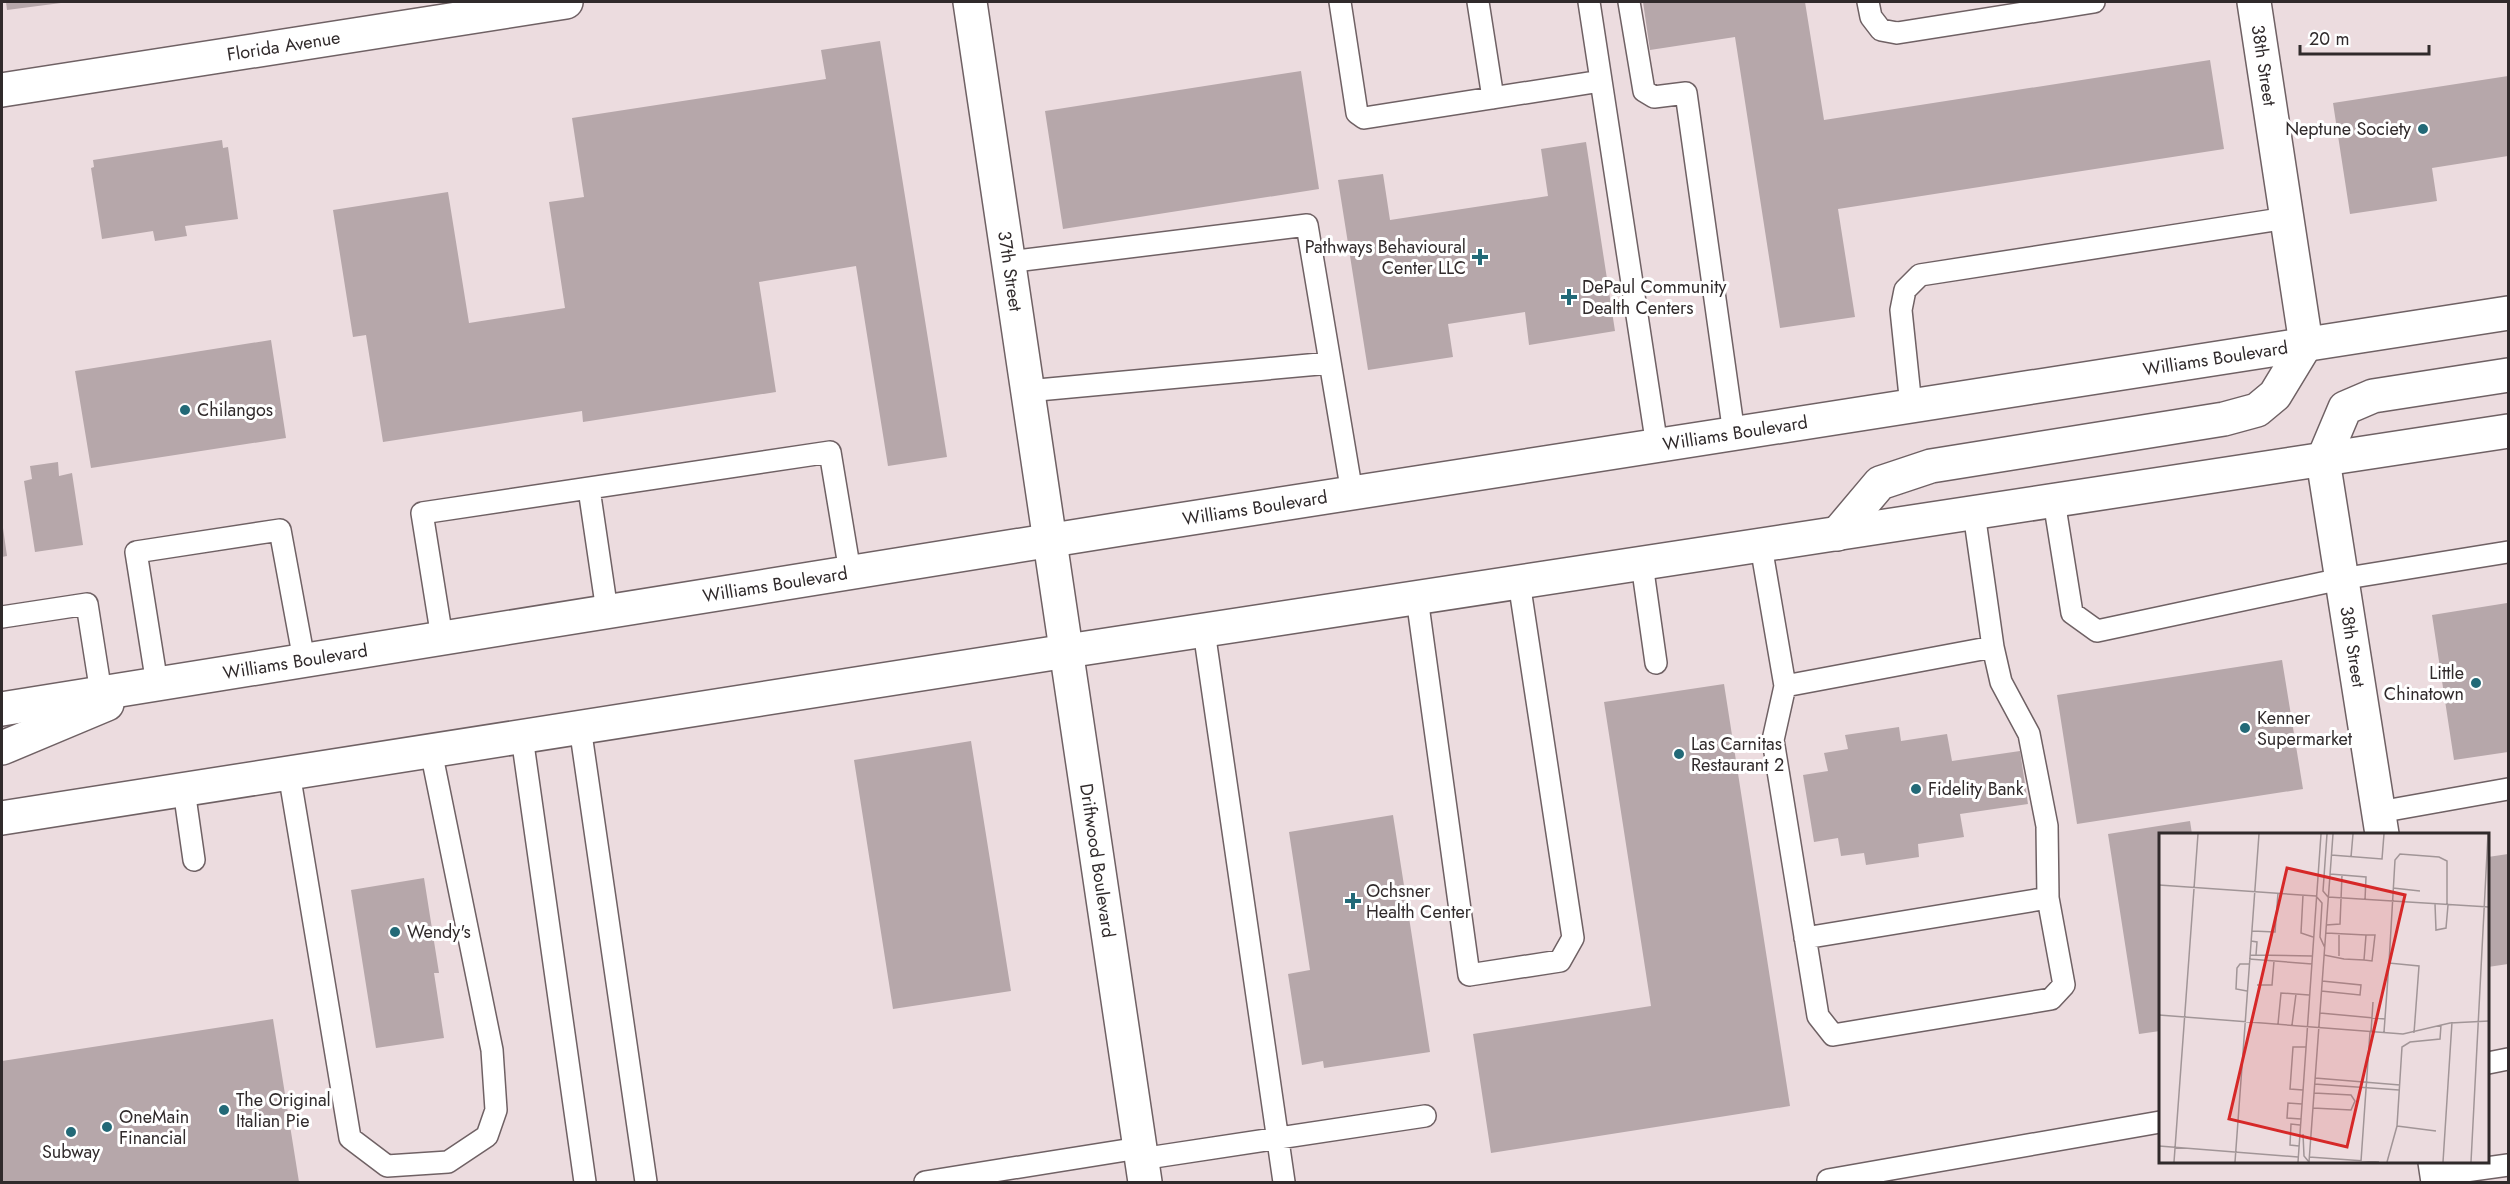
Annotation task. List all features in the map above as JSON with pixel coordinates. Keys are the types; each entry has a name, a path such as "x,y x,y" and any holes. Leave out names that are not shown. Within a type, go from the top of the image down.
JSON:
{"main road":[{"name":"Florida Avenue","path":"2,90 566,2"},
{"name":"37th Street","path":"970,2 1049,540"},
{"name":"38th Street","path":"2254,2 2306,344"},
{"name":"Williams Boulevard","path":"2,709 1049,540 2508,313"},
{"path":"1837,534 1881,483 1931,466 2224,419 2257,410 2275,395 2306,344"},
{"path":"2323,460 2345,408 2373,396 2508,375"},
{"path":"2,818 1067,651 2508,431"},
{"name":"38th Street","path":"2323,460 2380,823"},
{"name":"Driftwood Boulevard","path":"1049,540 1142,1163"},
{"path":"2,748 153,684"}],"lane":[{"path":"1340,2 1357,113 1364,118 1601,81"},
{"path":"1478,2 1493,98"},
{"path":"1589,2 1657,446"},
{"path":"1629,2 1644,91 1654,97 1686,93 1734,434"},
{"path":"1868,2 1871,17 1881,30 1897,33 2094,2"},
{"path":"1911,406 1901,310 1905,290 1920,275 2287,218"},
{"path":"1008,262 1307,225 1352,493"},
{"path":"1027,391 1330,363"},
{"path":"442,638 422,513 830,452 850,572"},
{"path":"589,489 607,611"},
{"path":"2054,501 2072,613 2097,632 2341,579 2508,552"},
{"path":"1761,546 1785,686 1773,740 1818,1016 1833,1035 2051,999 2064,985 2048,898 2047,826 2029,734 2001,682 1993,646 1974,513"},
{"path":"153,684 135,552 280,530 304,660"},
{"path":"1642,564 1656,663"},
{"path":"1417,598 1469,975 1560,961 1573,938 1519,582"},
{"path":"2,617 87,604 101,693"},
{"path":"1204,631 1284,1182"},
{"path":"1785,686 1993,646"},
{"path":"580,727 646,1182"},
{"path":"522,737 585,1182"},
{"path":"290,773 350,1138 387,1166 448,1162 487,1136 496,1110 492,1050 431,751"},
{"path":"184,789 194,860"},
{"path":"2380,823 2508,789"},
{"path":"1805,938 2048,898"},
{"path":"2489,1063 2508,1059"},
{"path":"925,1182 1142,1163 1425,1116"},
{"path":"1822,1182 2159,1122"},
{"path":"2437,1173 2508,1165"}],"building":[{"path":"6,2 61,2 61,3 7,10"},
{"path":"1643,2 1805,2 1824,120 2210,60 2224,149 1838,209 1855,317 1780,328 1735,37 1650,50"},
{"path":"880,41 947,457 888,466 856,266 759,282 776,392 583,422 582,411 383,442 366,335 353,337 333,210 448,192 469,323 565,308 549,202 584,197 572,118 826,79 821,50"},
{"path":"1301,71 1319,189 1063,229 1045,111"},
{"name":"Neptune Society","path":"2508,76 2508,156 2432,168 2437,201 2350,214 2333,103"},
{"path":"222,140 223,148 228,147 238,219 185,226 187,236 155,241 153,231 102,239 91,168 94,167 93,160"},
{"path":"1586,142 1615,331 1529,345 1525,312 1448,324 1453,357 1368,370 1338,180 1383,174 1390,220 1548,196 1541,149"},
{"path":"271,340 286,438 91,468 75,371"},
{"path":"58,462 59,476 72,473 83,545 35,552 24,481 32,479 30,466"},
{"path":"2,529 7,556 2,557"},
{"name":"Little Chinatown","path":"2507,603 2508,752 2454,760 2432,615"},
{"path":"2282,660 2303,789 2077,824 2057,695"},
{"path":"1724,684 1790,1106 1491,1153 1473,1034 1651,1006 1604,702"},
{"name":"Fidelity Bank","path":"1899,727 1901,741 1947,734 1952,761 2020,751 2028,804 1960,814 1964,837 1918,844 1919,857 1866,865 1864,853 1841,856 1838,838 1814,842 1803,775 1828,771 1824,753 1848,749 1845,735"},
{"path":"971,741 1011,991 893,1009 854,760"},
{"name":"Ochsner Health Center","path":"1393,815 1430,1052 1324,1068 1323,1061 1302,1065 1288,974 1310,970 1289,832"},
{"path":"2190,821 2192,833 2159,833 2159,1031 2139,1034 2108,834"},
{"path":"2508,854 2508,964 2489,967 2489,857"},
{"name":"Wendy's","path":"424,878 439,973 434,973 444,1038 376,1048 351,890"},
{"path":"273,1019 299,1182 2,1182 2,1061"}],"place":[{"name":"Neptune Society","path":"2423,129"},
{"name":"Pathways Behavioural Center LLC","path":"1480,257"},
{"name":"DePaul Community Dealth Centers","path":"1569,297"},
{"name":"Chilangos","path":"185,410"},
{"name":"Little Chinatown","path":"2476,683"},
{"name":"Kenner Supermarket","path":"2245,728"},
{"name":"Las Carnitas Restaurant 2","path":"1679,754"},
{"name":"Fidelity Bank","path":"1916,789"},
{"name":"Ochsner Health Center","path":"1353,901"},
{"name":"Wendy's","path":"395,932"},
{"name":"The Original Italian Pie","path":"224,1110"},
{"name":"OneMain Financial","path":"107,1127"},
{"name":"Subway","path":"71,1132"}]}
